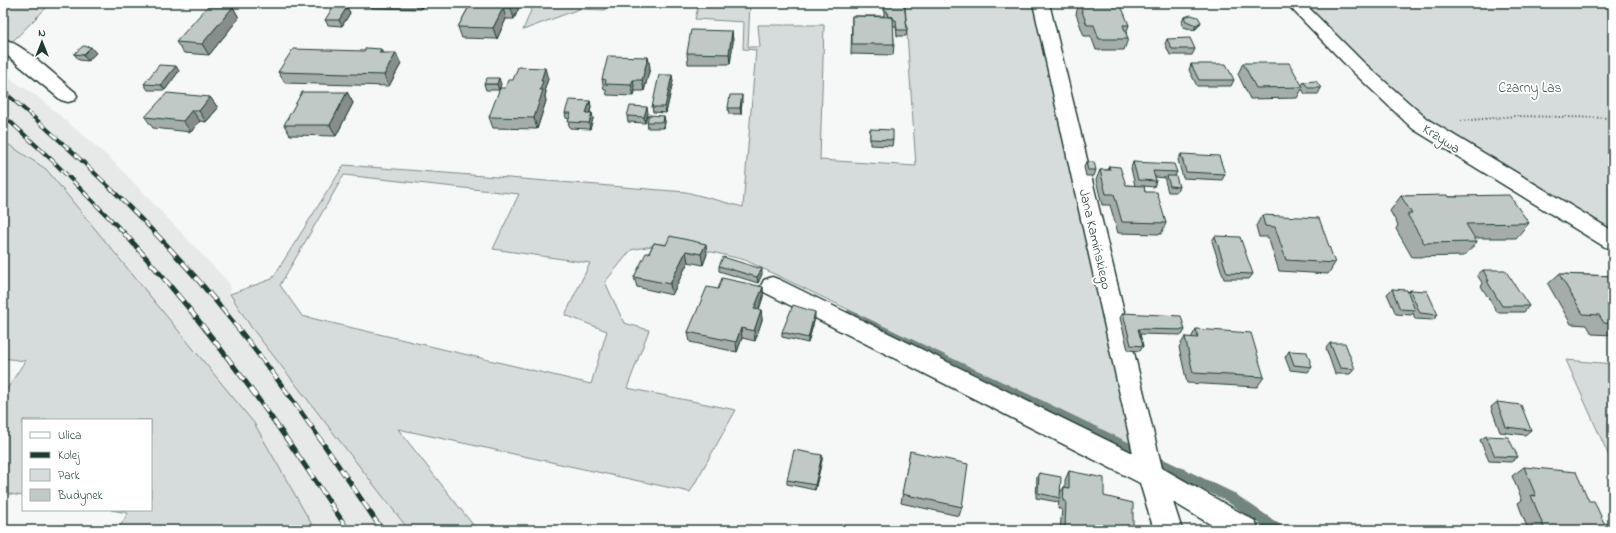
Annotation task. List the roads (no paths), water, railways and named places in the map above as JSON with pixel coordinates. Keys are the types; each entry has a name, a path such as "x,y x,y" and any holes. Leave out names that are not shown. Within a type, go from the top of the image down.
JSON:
{"street":[{"name":"Jana Kamińskiego","path":"1041,3 1151,475 1168,530"},
{"name":"Krzywa","path":"1294,3 1357,66 1420,124 1478,161 1613,241"},
{"path":"3,44 29,63 68,96"},
{"path":"772,286 1151,475 1245,530"}],"waterway":[{"path":"849,314 1230,497 1278,530"}],"railway":[{"path":"3,91 82,161 155,233"},
{"path":"3,115 53,161 125,234"},
{"path":"124,233 185,304 242,377 348,530"},
{"path":"155,233 187,267 247,339 303,414 382,530"}],"park label":[{"name":"Czarny Las","path":"1530,87"}]}
